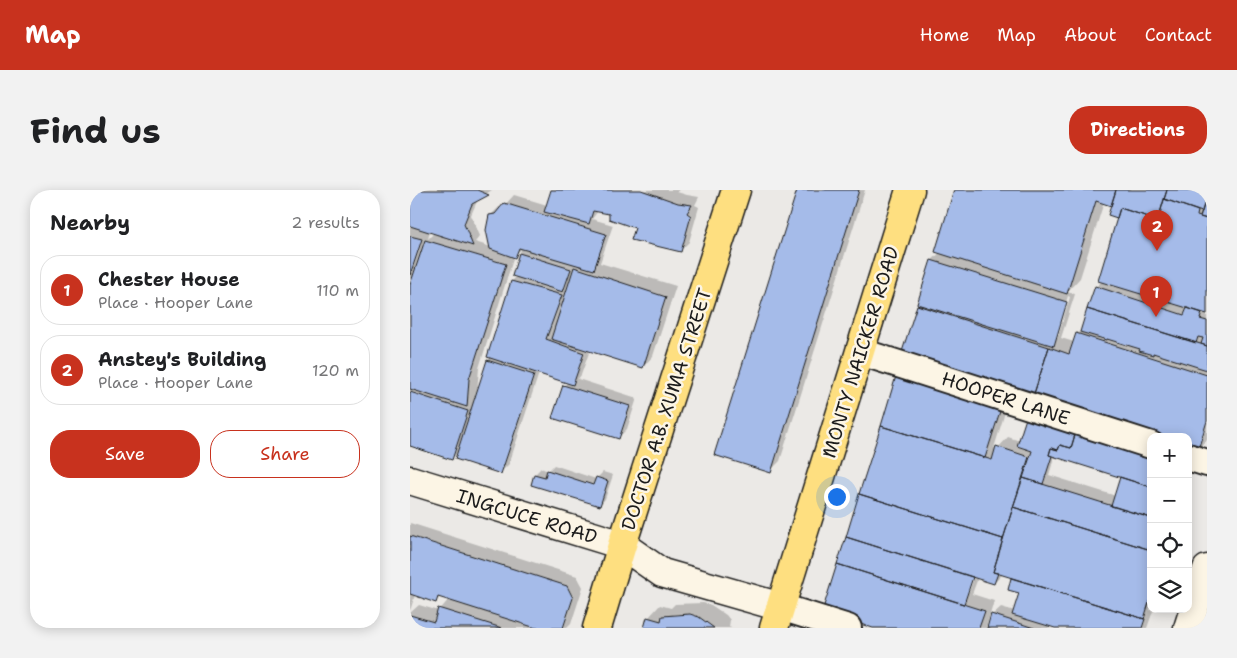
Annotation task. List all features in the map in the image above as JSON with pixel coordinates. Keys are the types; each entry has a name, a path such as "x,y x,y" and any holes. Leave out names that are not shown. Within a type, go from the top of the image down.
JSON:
{"main road":[{"name":"DOCTOR A.B. XUMA STREET","path":"597,628 736,190"},
{"name":"MONTY NAICKER ROAD","path":"778,618 910,190"}],"street":[{"name":"HOOPER LANE","path":"861,352 1147,444"},
{"path":"1192,458 1207,463"},
{"name":"INGCUCE ROAD","path":"410,480 622,545 662,573 778,618"},
{"path":"1188,628 1207,569"},
{"path":"778,618 848,628"}],"building":[{"path":"410,190 477,190 489,195 472,204 464,224 473,246 410,226"},
{"path":"551,190 641,190 678,203 692,205 687,213 691,216 681,252 631,240 635,228 609,219 609,214 593,211 589,224 544,212"},
{"path":"797,190 859,190 771,473 714,455"},
{"path":"954,190 1116,190 1111,206 1096,201 1067,294 935,252"},
{"path":"1116,190 1167,190 1158,220 1120,208 1117,218 1108,215"},
{"path":"1167,190 1207,190 1202,212 1164,199"},
{"path":"1207,195 1207,219 1200,217"},
{"path":"1164,199 1198,211 1197,216 1207,219 1207,314 1098,281 1120,208 1158,220"},
{"path":"504,203 606,234 594,270 519,248 515,258 490,249 486,230 489,215 495,214"},
{"path":"410,236 422,239 410,275"},
{"path":"425,240 506,264 469,379 467,407 410,389 410,285"},
{"path":"519,253 571,269 563,292 512,276"},
{"path":"931,260 1067,302 1054,346 917,304"},
{"path":"574,267 666,297 643,368 551,339"},
{"path":"511,281 562,295 546,339 584,353 573,385 487,357"},
{"path":"1095,286 1184,315 1187,308 1202,313 1200,319 1207,321 1207,346 1201,344 1203,338 1198,337 1196,343 1087,309"},
{"path":"917,305 1049,347 1032,400 900,358"},
{"path":"1087,309 1207,346 1207,370 1080,332"},
{"path":"1076,333 1207,375 1207,421 1197,453 1192,451 1192,433 1147,433 1147,436 1032,400 1049,347 1069,354"},
{"path":"487,360 534,375 501,474 455,459"},
{"path":"896,376 1002,405 985,458 881,426"},
{"path":"563,385 630,406 619,439 552,418"},
{"path":"410,392 468,411 452,460 410,446"},
{"path":"1028,412 1077,428 1071,448 1060,445 1058,450 1051,448 1049,455 1052,456 1043,484 1023,478 1032,451 1017,446"},
{"path":"881,426 992,460 996,446 1029,457 1003,539 859,494"},
{"path":"1077,428 1147,450 1147,486 1049,455 1051,448 1058,450 1060,445 1071,448"},
{"path":"547,470 593,485 596,477 608,481 600,506 531,485 534,474 545,477"},
{"path":"1120,477 1147,486 1147,517 1111,506"},
{"path":"1023,478 1147,517 1147,549 1013,507"},
{"path":"859,494 1003,539 993,572 998,573 994,584 846,537"},
{"path":"1013,507 1147,549 1147,609 1144,619 993,572"},
{"path":"410,536 567,586 573,598 563,628 536,628 438,597 436,603 410,594"},
{"path":"846,537 973,577 964,604 837,564"},
{"path":"837,564 985,611 979,628 873,628 822,612"},
{"path":"1011,578 1145,619 1142,628 1055,628 1012,615 1019,593 1008,590"},
{"path":"438,608 502,628 410,628 410,615 434,622"},
{"path":"690,614 699,617 714,628 644,628 647,617 661,621 662,616"},
{"path":"991,614 1034,628 987,628"}],"place":[{"name":"Anstey's Building","path":"1157,251"},
{"name":"Chester House","path":"1156,317"}]}
